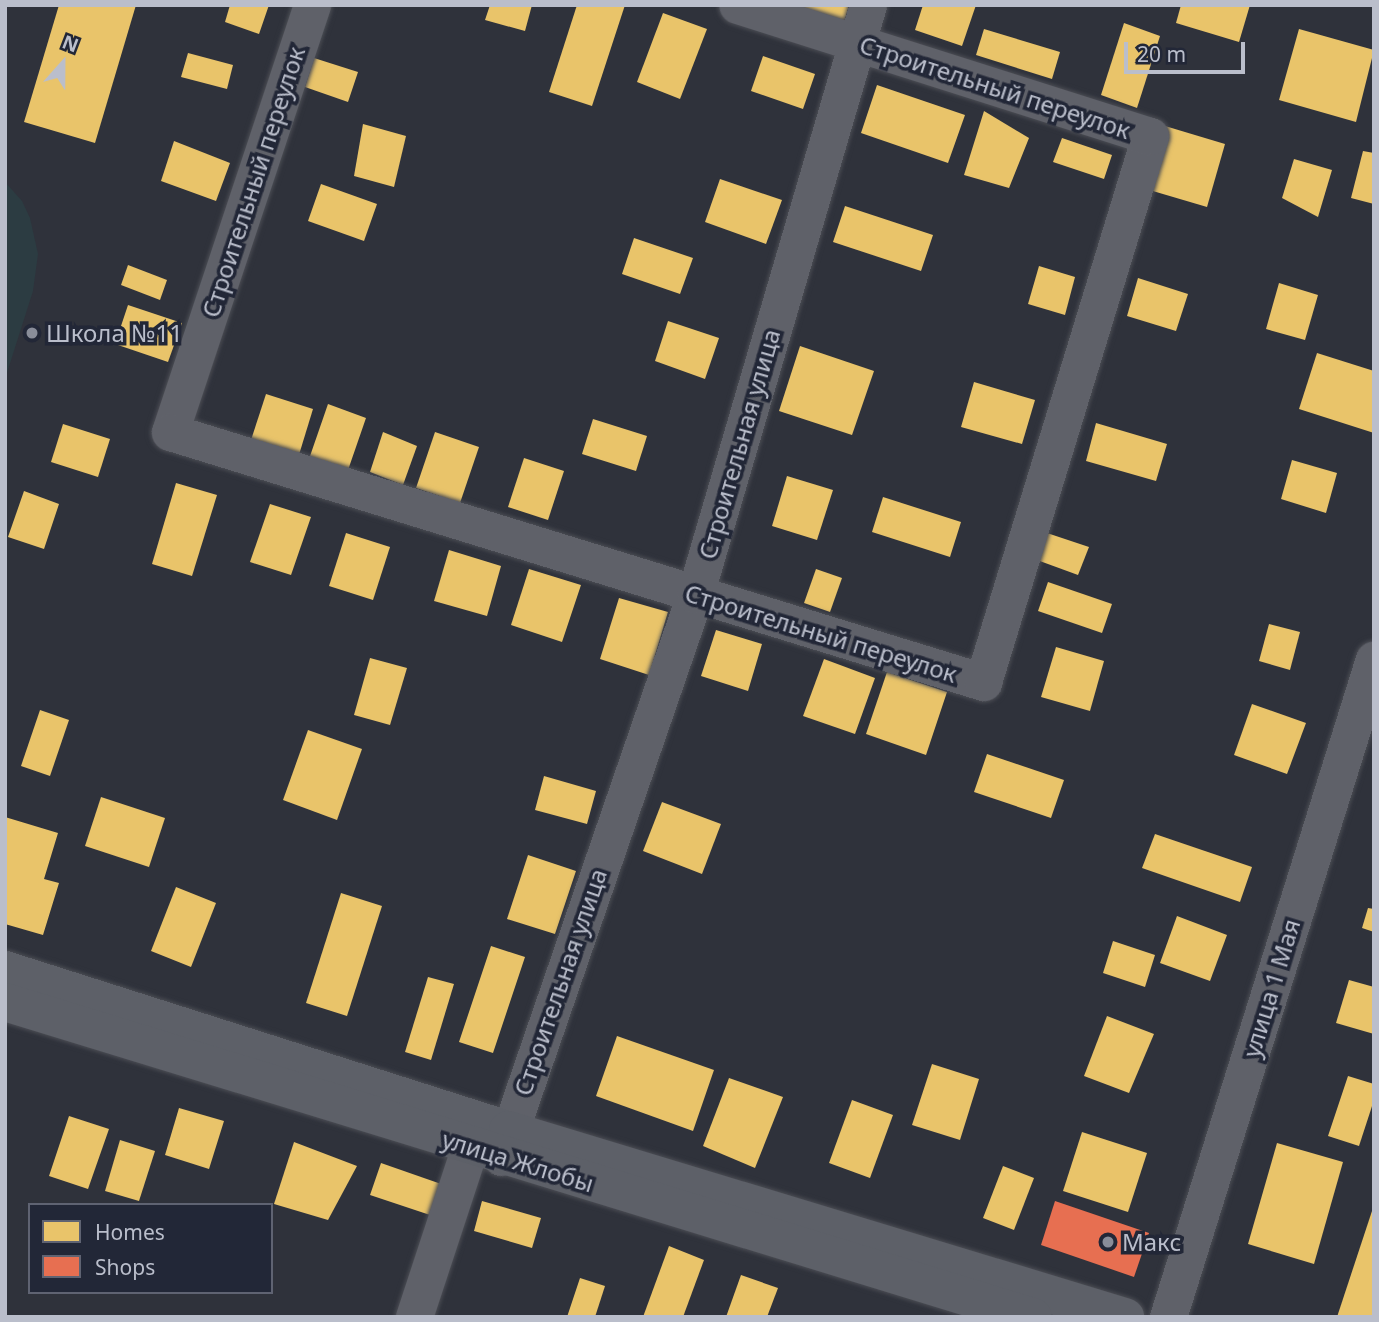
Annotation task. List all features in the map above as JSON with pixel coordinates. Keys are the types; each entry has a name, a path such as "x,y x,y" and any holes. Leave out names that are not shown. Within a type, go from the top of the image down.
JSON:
{"main road":[{"name":"улица Жлобы","path":"5,970 493,1144"},
{"name":"улица Жлобы","path":"5,1002 493,1144 1033,1317"},
{"path":"493,1144 1125,1317"}],"street":[{"name":"Строительный переулок","path":"312,5 170,432 983,682 1150,136 737,5"},
{"name":"Строительная улица","path":"414,1317 493,1144 695,595 868,5"},
{"name":"улица 1 Мая","path":"1168,1317 1374,659"}],"shaded area":[{"path":"5,182 22,201 30,218 38,254 33,291 5,379"}],"building: Homes":[{"path":"59,5 136,5 95,143 24,122"},
{"path":"230,5 269,5 259,34 225,22"},
{"path":"490,5 532,5 525,31 485,20"},
{"path":"577,5 625,5 592,106 549,92"},
{"path":"803,5 849,5 843,26 801,13"},
{"path":"923,5 976,5 962,46 915,30"},
{"path":"1181,5 1250,5 1239,42 1176,23"},
{"path":"663,13 707,29 680,99 637,82"},
{"path":"1124,23 1160,36 1137,108 1101,95"},
{"path":"984,29 1060,52 1052,79 976,55"},
{"path":"1299,29 1374,50 1356,122 1279,100"},
{"path":"188,53 233,65 227,89 181,77"},
{"path":"763,56 815,74 803,109 751,91"},
{"path":"314,58 358,72 348,102 305,87"},
{"path":"877,85 965,115 948,163 861,133"},
{"path":"984,111 1029,138 1009,188 964,175"},
{"path":"363,124 406,136 394,187 354,176"},
{"path":"1165,126 1225,144 1207,207 1146,189"},
{"path":"1062,138 1112,155 1104,179 1053,162"},
{"path":"174,141 230,163 216,201 161,181"},
{"path":"1363,151 1374,153 1374,204 1351,198"},
{"path":"1294,159 1332,170 1318,217 1282,198"},
{"path":"720,179 782,200 766,244 705,222"},
{"path":"321,184 377,204 364,241 308,221"},
{"path":"845,206 933,235 921,271 833,242"},
{"path":"634,238 693,258 680,294 622,274"},
{"path":"128,265 167,280 160,300 121,285"},
{"path":"1039,266 1075,277 1065,315 1028,304"},
{"path":"1138,278 1188,294 1176,331 1127,316"},
{"path":"1279,283 1318,295 1305,340 1266,329"},
{"path":"128,305 182,323 168,362 115,344"},
{"path":"668,321 719,338 705,379 655,361"},
{"path":"800,346 874,371 852,435 779,411"},
{"path":"1317,353 1374,371 1374,433 1299,409"},
{"path":"974,382 1035,400 1022,444 961,427"},
{"path":"266,394 313,409 298,458 250,443"},
{"path":"328,404 366,418 347,473 309,459"},
{"path":"593,419 647,436 636,471 582,454"},
{"path":"1096,423 1167,444 1156,481 1086,461"},
{"path":"63,424 110,439 98,477 51,462"},
{"path":"383,432 417,446 403,485 370,472"},
{"path":"435,432 479,447 460,503 416,488"},
{"path":"524,458 564,471 548,520 508,507"},
{"path":"1292,460 1337,473 1326,513 1281,499"},
{"path":"787,476 833,490 817,540 772,526"},
{"path":"176,483 217,495 192,576 152,564"},
{"path":"24,491 59,504 44,549 8,537"},
{"path":"883,497 961,522 950,557 872,532"},
{"path":"270,504 311,517 291,575 250,562"},
{"path":"346,533 390,547 373,600 329,586"},
{"path":"1047,533 1089,547 1078,575 1037,560"},
{"path":"449,550 501,566 487,616 434,601"},
{"path":"529,569 581,585 562,642 511,625"},
{"path":"816,569 842,578 830,612 804,603"},
{"path":"1048,582 1112,604 1102,633 1038,611"},
{"path":"619,598 668,612 649,675 600,659"},
{"path":"1269,624 1300,632 1290,670 1259,661"},
{"path":"716,630 762,644 748,691 701,676"},
{"path":"1056,647 1104,661 1090,711 1041,697"},
{"path":"370,658 407,668 390,725 354,715"},
{"path":"824,659 875,678 855,734 803,716"},
{"path":"887,672 947,692 926,755 866,734"},
{"path":"1252,704 1306,723 1287,774 1234,755"},
{"path":"40,710 69,720 50,776 21,766"},
{"path":"308,730 362,749 337,820 283,800"},
{"path":"987,754 1064,780 1051,818 974,792"},
{"path":"544,776 596,791 587,824 535,810"},
{"path":"101,797 165,818 149,867 85,846"},
{"path":"662,802 721,824 702,874 643,851"},
{"path":"5,817 58,833 44,879 59,883 43,935 5,924"},
{"path":"1155,834 1252,867 1240,902 1142,868"},
{"path":"528,855 576,871 555,934 507,919"},
{"path":"176,887 216,903 191,967 151,951"},
{"path":"341,893 382,906 347,1016 306,1003"},
{"path":"1368,908 1374,909 1374,932 1362,928"},
{"path":"1177,916 1227,935 1210,981 1160,963"},
{"path":"1113,941 1155,955 1145,987 1103,973"},
{"path":"491,946 525,957 493,1053 459,1042"},
{"path":"428,977 454,984 431,1060 405,1052"},
{"path":"1349,980 1374,987 1374,1034 1336,1023"},
{"path":"1107,1016 1154,1034 1129,1093 1084,1076"},
{"path":"617,1036 714,1070 693,1131 596,1096"},
{"path":"932,1064 979,1079 960,1140 912,1125"},
{"path":"1348,1076 1374,1084 1374,1100 1359,1146 1328,1136"},
{"path":"729,1078 783,1097 755,1168 703,1146"},
{"path":"852,1100 893,1115 870,1178 829,1163"},
{"path":"179,1108 224,1121 209,1169 165,1155"},
{"path":"69,1116 109,1129 88,1189 49,1176"},
{"path":"1082,1132 1147,1153 1128,1212 1063,1191"},
{"path":"120,1140 155,1151 139,1201 105,1191"},
{"path":"294,1142 357,1166 328,1220 274,1204"},
{"path":"1277,1143 1343,1162 1314,1264 1248,1244"},
{"path":"381,1163 444,1185 433,1216 370,1195"},
{"path":"1003,1166 1034,1178 1014,1230 983,1218"},
{"path":"482,1201 541,1218 532,1248 474,1231"},
{"path":"1372,1211 1374,1317 1337,1317"},
{"path":"669,1246 704,1260 683,1317 643,1317"},
{"path":"741,1275 778,1288 767,1317 726,1317"},
{"path":"580,1278 605,1286 595,1317 567,1317"}],"building: Shops":[{"path":"1055,1201 1149,1233 1134,1277 1041,1245"}],"place":[{"name":"Школа №11","path":"32,333"},
{"name":"Макс","path":"1108,1242"}]}
